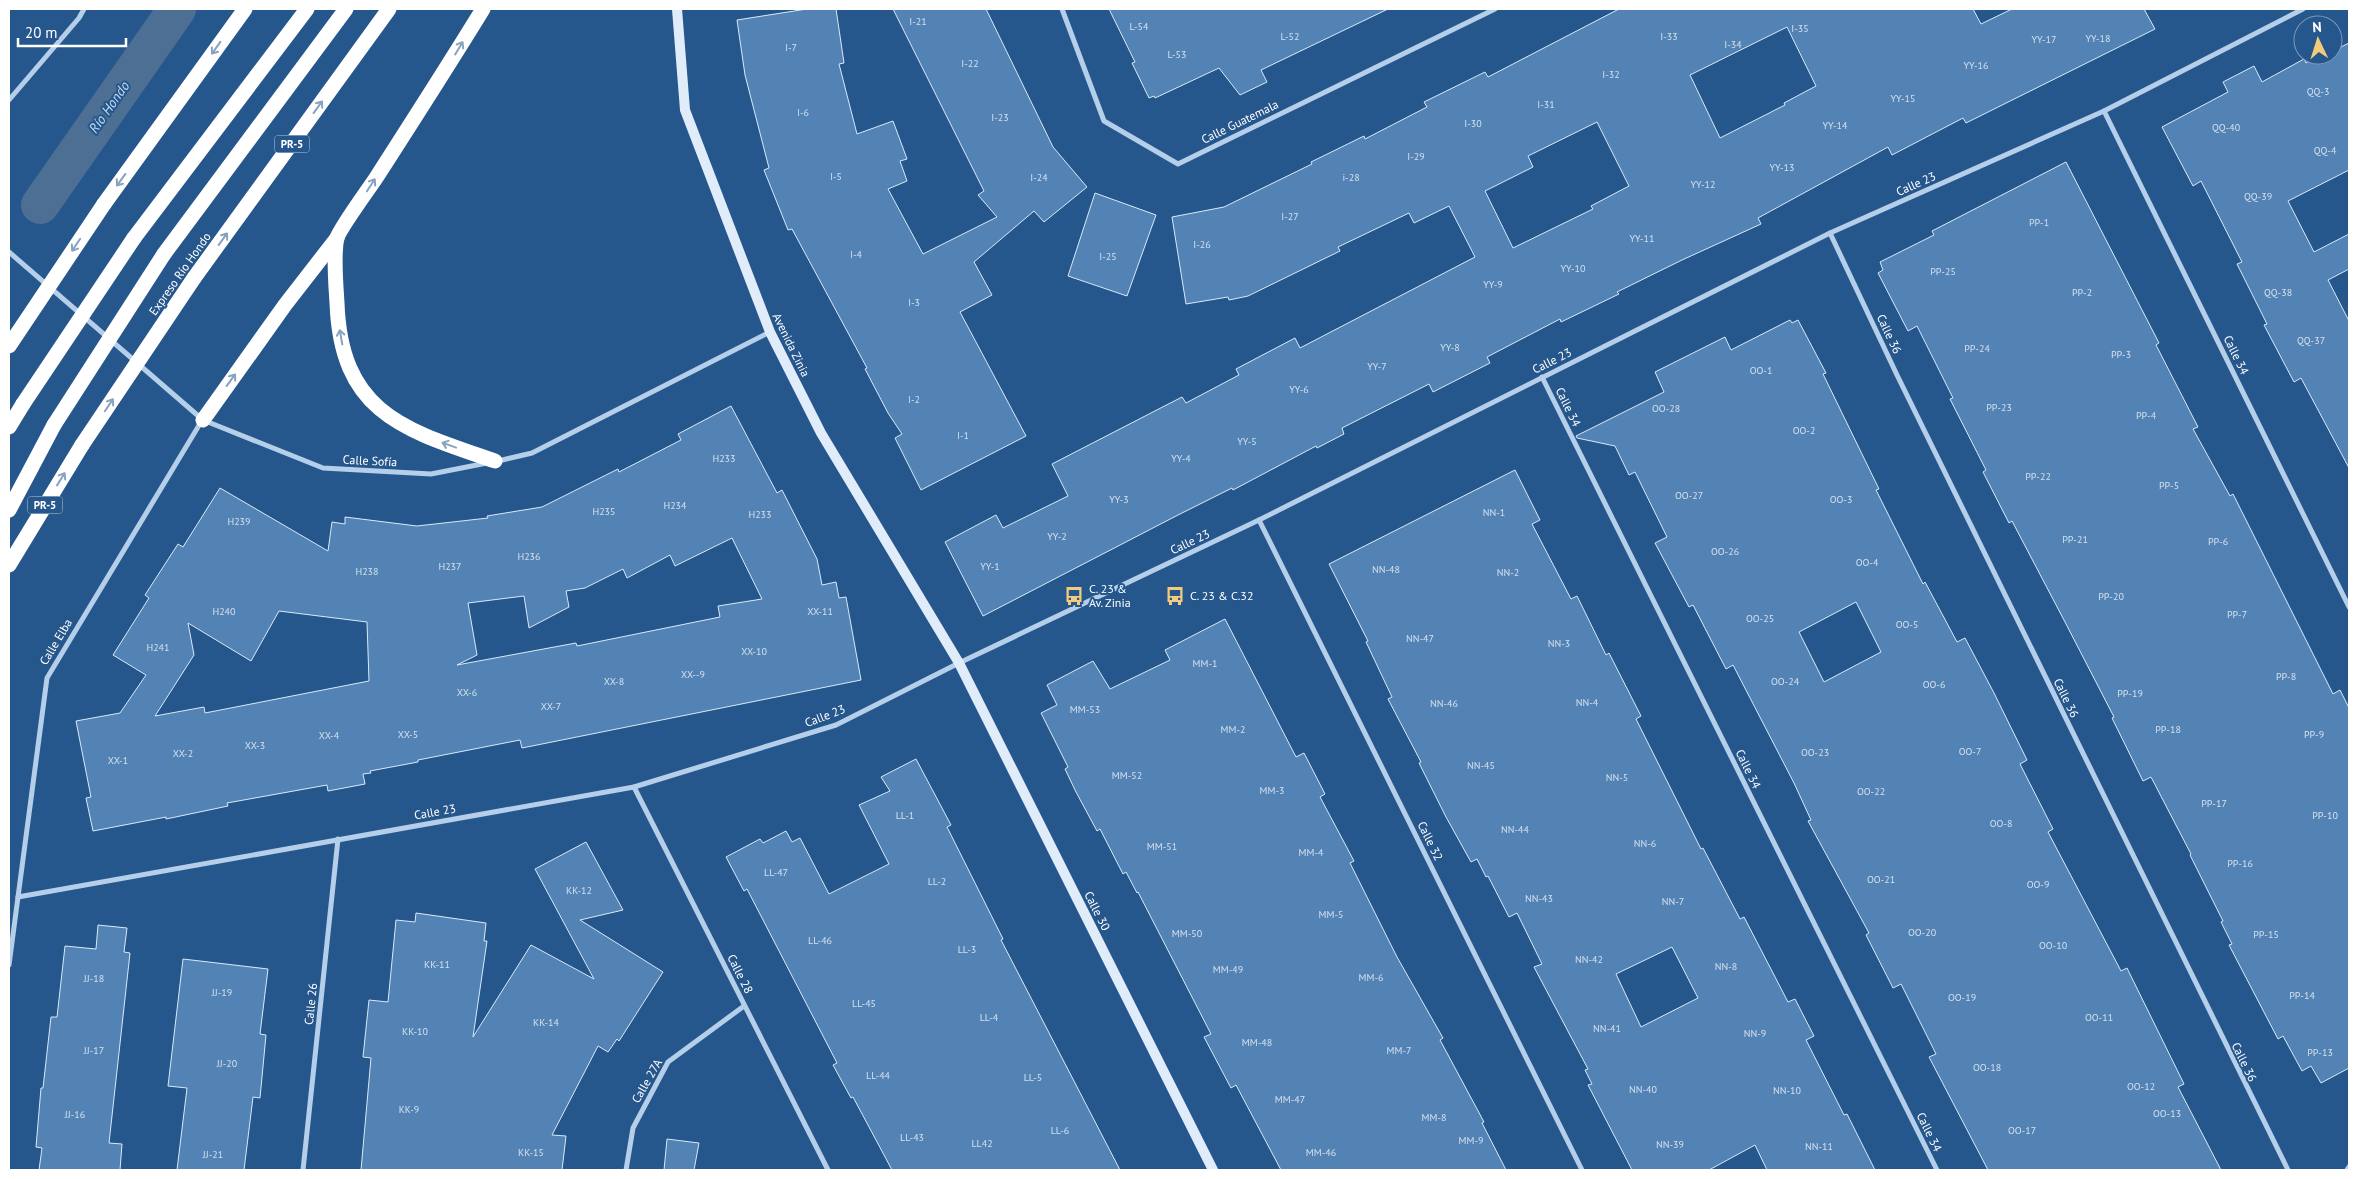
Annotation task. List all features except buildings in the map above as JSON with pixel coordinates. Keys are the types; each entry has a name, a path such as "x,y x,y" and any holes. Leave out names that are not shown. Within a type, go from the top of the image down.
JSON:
{"highway":[{"path":"9,346 104,204 244,9"},
{"path":"9,427 134,238 307,9"},
{"path":"9,510 54,425 164,254 346,9"},
{"name":"Expreso Río Hondo","path":"9,565 82,445 194,278 389,9"},
{"path":"203,420 285,305 337,238 437,85 482,9"},
{"path":"337,238 337,317 343,347 354,378 374,405 392,419 429,438 495,461"}],"street":[{"path":"9,100 84,9"},
{"name":"Avenida Zinia","path":"677,9 685,110 770,332 821,433 959,663"},
{"name":"Calle Guatemala","path":"1062,9 1104,121 1178,164 1496,9"},
{"name":"Calle 23","path":"18,897 634,786 836,725 959,663 1259,520 1830,233 2104,111 2303,9"},
{"name":"Calle 34","path":"2104,111 2349,607"},
{"name":"Calle 36","path":"1830,233 1910,402 2288,1170"},
{"name":"Calle Sofía","path":"9,252 203,420 323,468 431,474 532,453 770,332"},
{"name":"Calle 34","path":"1542,377 1937,1170"},
{"name":"Calle Elba","path":"9,965 47,678 203,420"},
{"name":"Calle 32","path":"1259,520 1582,1170"},
{"name":"Calle 30","path":"959,663 1213,1170"},
{"name":"Calle 28","path":"634,786 828,1170"},
{"name":"Calle 26","path":"303,1170 338,840"},
{"name":"Calle 27A","path":"626,1170 633,1128 668,1062 744,1006"}],"waterway":[{"name":"Río Hondo","path":"40,205 177,9"}],"place":[{"name":"C. 23 & Av. Zinia","path":"1074,596"},
{"name":"C. 23 & C.32","path":"1175,596"}]}
